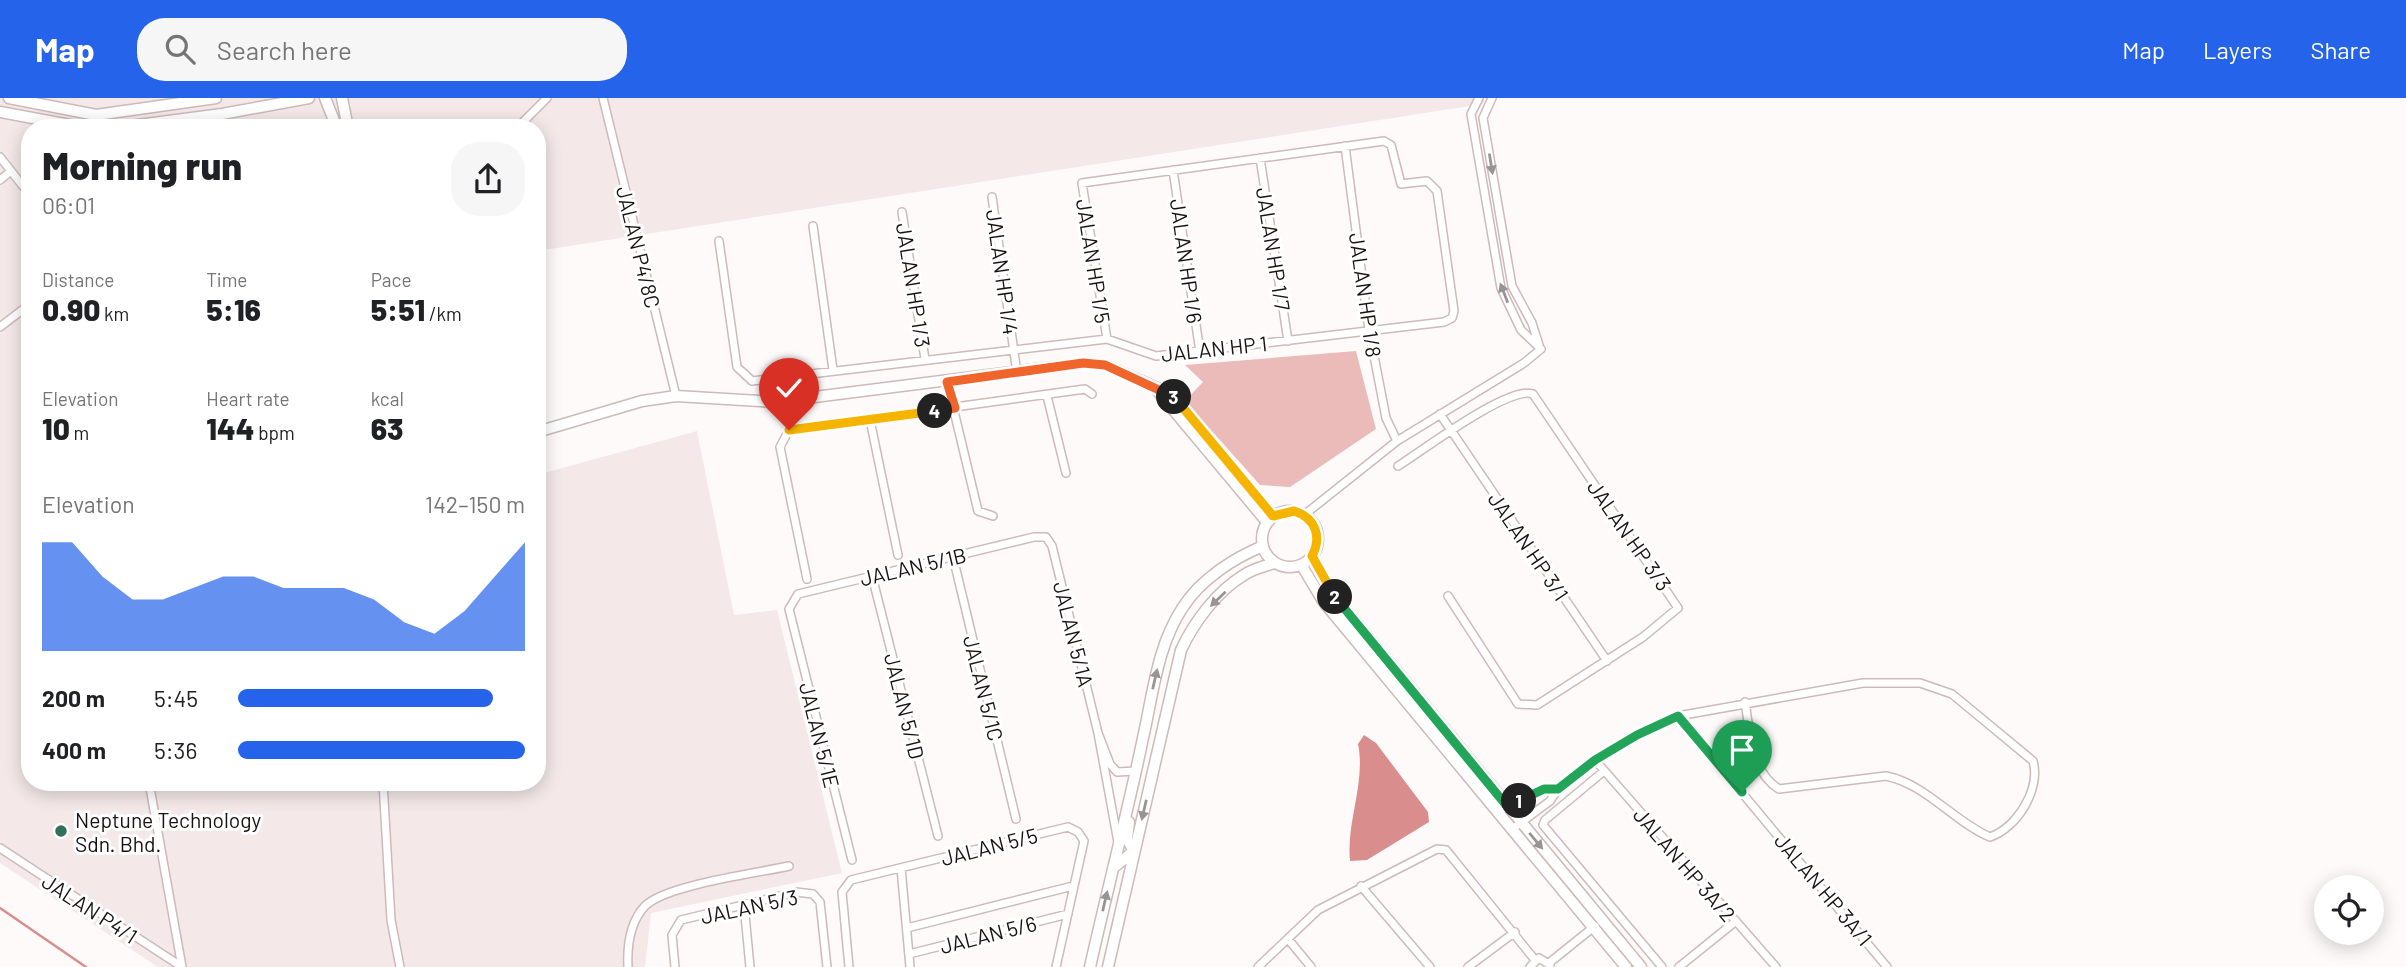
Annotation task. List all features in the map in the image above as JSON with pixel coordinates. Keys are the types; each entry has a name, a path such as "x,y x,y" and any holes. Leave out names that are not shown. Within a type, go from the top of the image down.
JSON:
{"street":[{"path":"9,98 96,114 216,98"},
{"path":"184,119 309,98"},
{"path":"342,98 346,119"},
{"path":"346,116 355,98"},
{"path":"526,119 547,98"},
{"name":"JALAN P4/8C","path":"603,98 676,396"},
{"path":"1479,98 1471,114 1501,288 1521,330 1541,349"},
{"path":"1492,98 1483,118 1512,286 1532,323 1541,349"},
{"path":"329,99 335,119"},
{"path":"0,112 38,119"},
{"path":"96,114 96,119"},
{"name":"JALAN HP 1","path":"719,241 737,367 752,381 1013,347 1107,339 1156,356 1444,322 1452,318 1454,311 1437,191 1427,181 1401,184 1391,145 1384,141 1345,146"},
{"path":"1173,170 1345,146"},
{"name":"JALAN HP 1/8","path":"1345,146 1369,330 1386,418 1396,441"},
{"path":"0,157 21,184"},
{"name":"JALAN HP 1/7","path":"1260,158 1288,341"},
{"name":"JALAN HP 1/5","path":"1107,339 1082,183 1173,170"},
{"name":"JALAN HP 1/6","path":"1173,170 1200,352"},
{"path":"0,180 11,171"},
{"path":"1486,205 1488,196 1496,194"},
{"name":"JALAN HP 1/4","path":"992,197 1013,347"},
{"name":"JALAN HP 1/3","path":"902,212 925,359"},
{"path":"813,226 833,370"},
{"path":"0,327 21,311"},
{"path":"1013,347 1017,373"},
{"path":"1304,515 1396,441 1524,363 1541,349"},
{"path":"546,429 642,401 676,396 775,402 1094,364 1105,365 1151,384 1270,519"},
{"path":"947,382 978,511 993,516"},
{"path":"807,579 780,447 789,430 1085,389 1092,394"},
{"name":"JALAN HP 3/3","path":"1448,596 1518,705 1529,706 1537,705 1607,661 1678,608 1676,601 1533,394 1518,393 1452,431"},
{"path":"1047,396 1066,473"},
{"name":"JALAN HP 3/1","path":"1440,414 1607,661"},
{"path":"870,420 898,555"},
{"path":"1398,466 1452,431"},
{"path":"1108,967 1174,675 1191,629 1244,575 1274,563 1290,567 1302,566 1312,556 1317,548 1316,529 1304,515 1289,511 1270,519 1262,537 1263,546 1274,563"},
{"name":"JALAN 5/1B","path":"789,609 797,594 1034,537 1046,537"},
{"name":"JALAN 5/1A","path":"1046,537 1052,546 1098,733"},
{"path":"1090,967 1160,657 1184,605 1235,558 1263,546"},
{"path":"1312,556 1333,594 1641,967"},
{"name":"JALAN 5/1C","path":"953,558 1016,818"},
{"path":"1302,566 1324,601 1626,967"},
{"name":"JALAN 5/1D","path":"872,576 938,836"},
{"name":"JALAN 5/1E","path":"789,609 852,860"},
{"path":"1511,830 1550,801 1558,789 1595,760 1637,735 1678,716 1745,702 1863,683 1920,683 1952,694 2033,761 2035,784 2022,808 2002,833 1990,837 1973,830 1904,779 1886,776 1779,789 1767,782 1755,758 1745,702"},
{"name":"JALAN HP 3A/1","path":"1678,716 1887,967"},
{"path":"1098,733 1110,764 1117,772 1136,771"},
{"path":"1098,733 1118,846"},
{"name":"JALAN HP 3A/2","path":"1595,760 1776,967"},
{"path":"1604,771 1545,820 1544,825 1662,967"},
{"path":"1497,813 1506,805 1544,789 1558,789"},
{"path":"1131,790 1128,839 1134,851"},
{"path":"151,791 182,967"},
{"path":"384,791 391,920 400,967"},
{"name":"JALAN 5/5","path":"849,967 842,892 851,880 1068,827 1078,832 1084,841 1056,967"},
{"name":"JALAN P4/1","path":"0,848 182,967"},
{"path":"1258,967 1318,910 1437,849 1446,850 1515,932 1533,963 1543,958 1550,965 1602,920"},
{"path":"1113,868 1134,851"},
{"path":"628,967 627,945 635,922 645,905 664,895 789,866"},
{"path":"901,868 910,967"},
{"path":"907,928 1073,886"},
{"path":"1361,886 1430,967"},
{"name":"JALAN 5/3","path":"675,967 672,935 681,920 796,892 813,894 820,902 827,967"},
{"path":"744,905 750,967"},
{"name":"JALAN 5/6","path":"909,954 1068,914"},
{"path":"1679,967 1736,921"},
{"path":"1468,967 1515,932"},
{"path":"1288,939 1311,967"}],"shaded area":[{"path":"0,98 1485,98 1483,104 546,250 546,119 21,119 21,791 546,791 546,473 697,431 734,615 777,610 842,873 651,913 645,967 158,967 0,863"},
{"path":"1356,351 1376,429 1290,487 1260,485 1185,401 1203,382 1185,365"},
{"path":"1364,735 1376,743 1428,812 1429,822 1367,860 1350,861 1351,832 1360,773 1358,744"}],"waterway":[{"path":"0,908 86,967"}],"place":[{"name":"Neptune Technology Sdn. Bhd.","path":"61,831"}],"route":[{"path":"789,430 955,408 947,382 1083,363 1105,365 1173,395 1273,516 1294,511 1311,521 1318,539 1312,556 1333,594 1506,805 1544,789 1558,789 1595,760 1637,735 1678,716 1742,792"}]}
